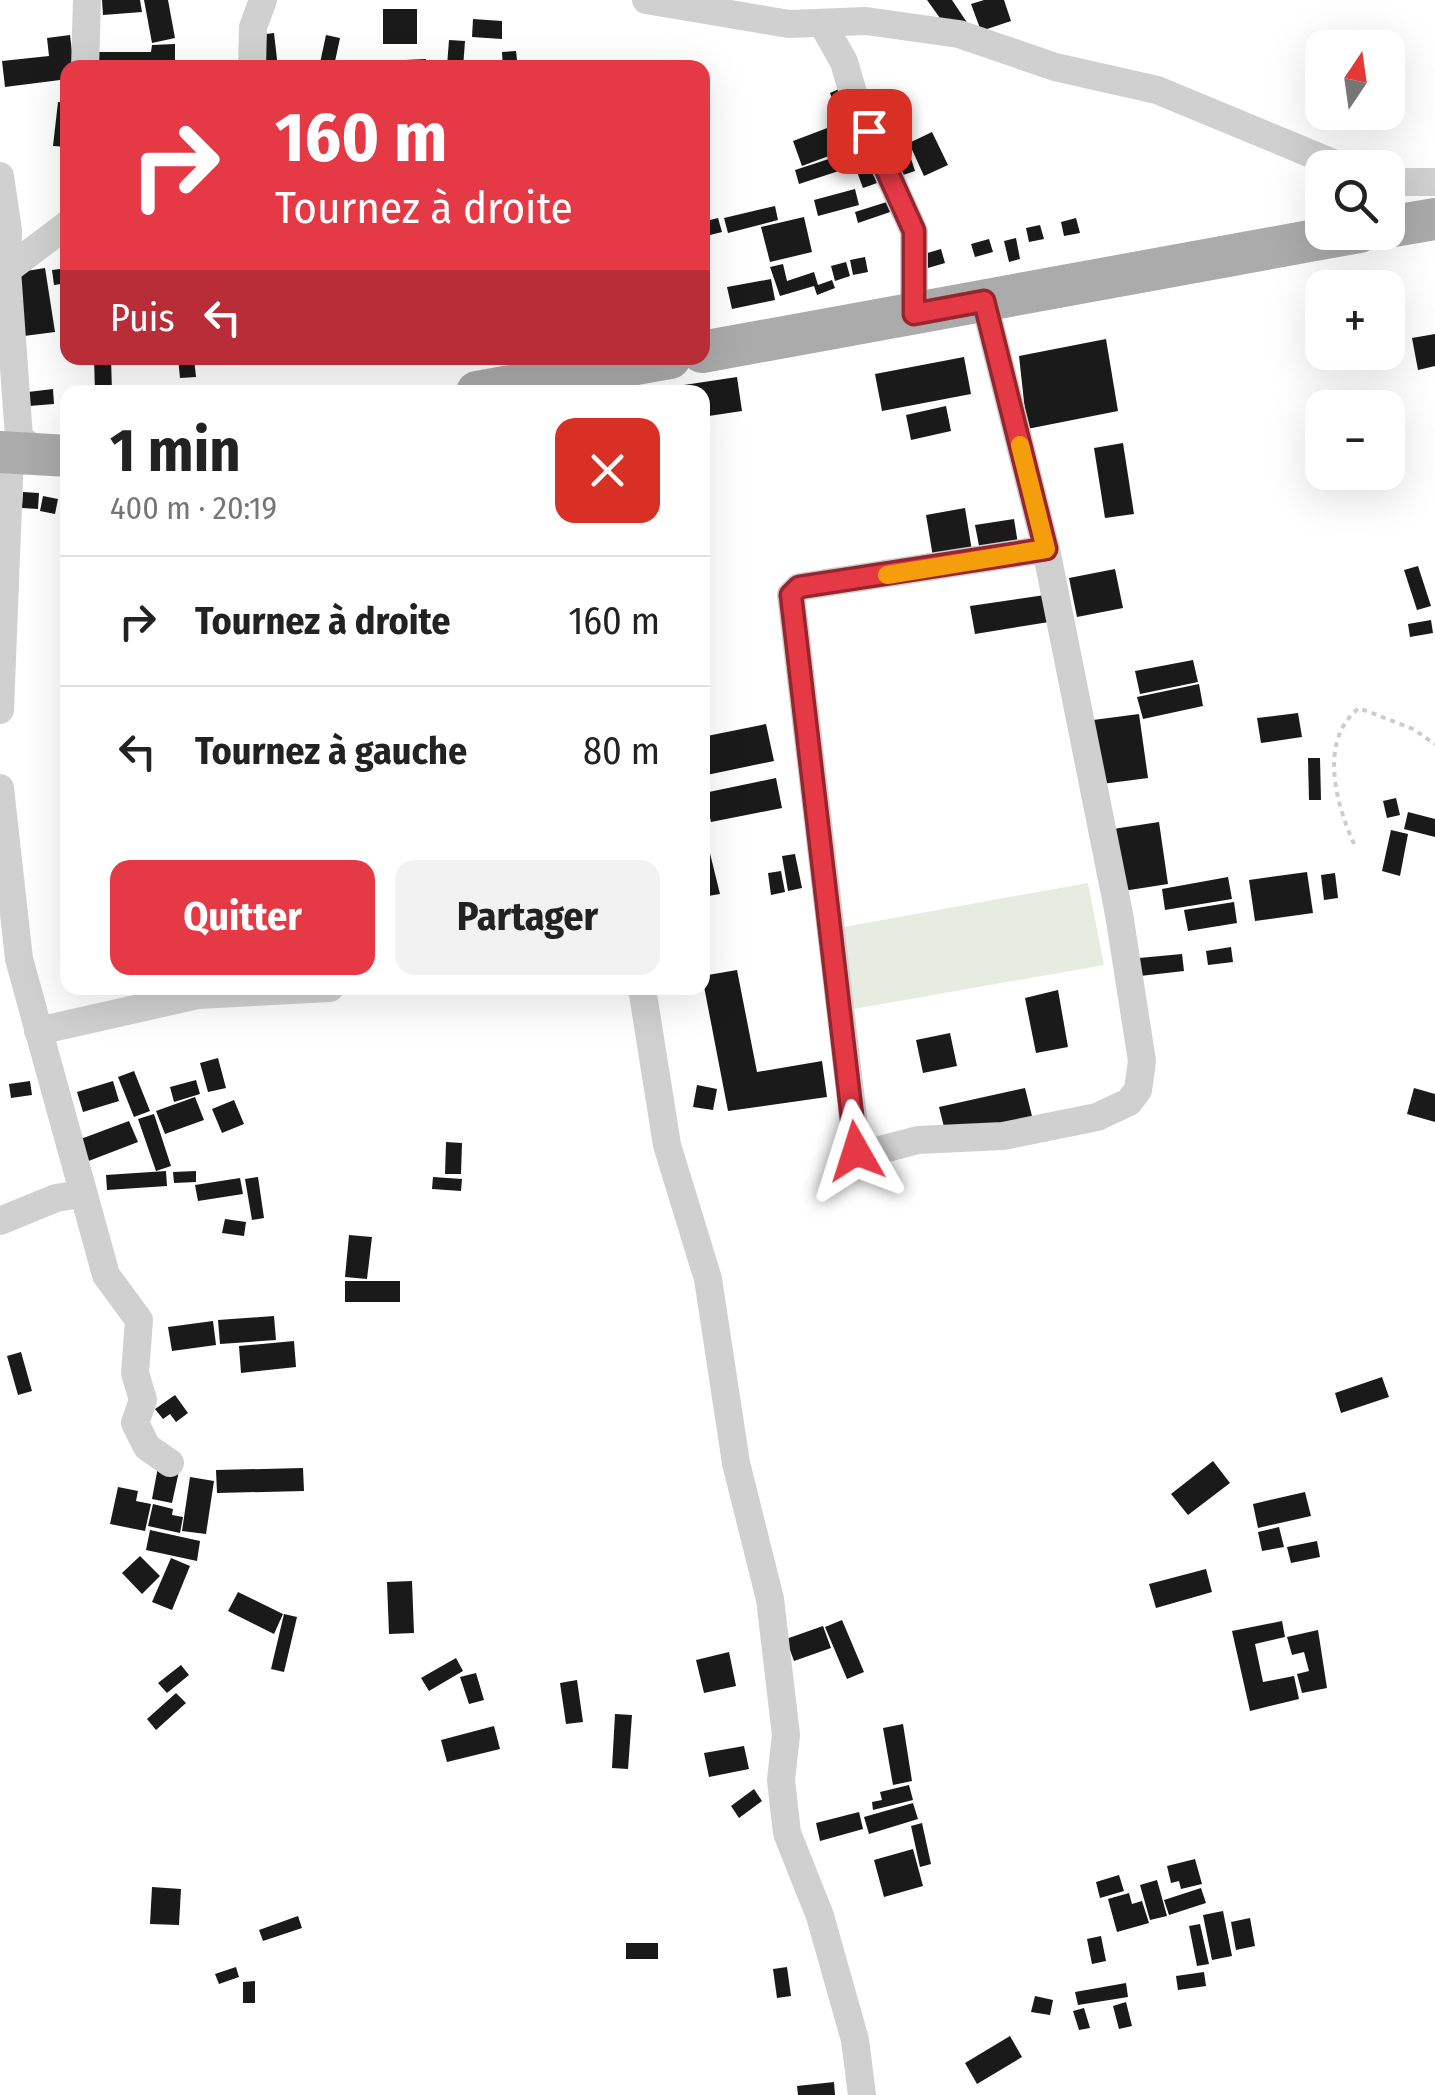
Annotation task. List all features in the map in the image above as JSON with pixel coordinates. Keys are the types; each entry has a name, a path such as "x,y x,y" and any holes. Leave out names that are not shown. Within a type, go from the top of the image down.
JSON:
{"main road":[{"path":"1405,224 1435,219"},
{"path":"710,351 1305,242"},
{"path":"547,385 638,365"}],"street":[{"path":"86,60 88,0"},
{"path":"252,60 253,27 264,0"},
{"path":"646,0 789,24 866,21 976,39 1072,72 1157,90 1305,151"},
{"path":"822,22 844,62 856,103 914,231 914,314"},
{"path":"0,176 8,230 7,270 19,437 24,452 0,710"},
{"path":"1405,182 1435,182"},
{"path":"7,270 60,230"},
{"path":"984,301 1046,549 1133,991 1142,1061 1138,1090 1130,1102 1097,1117 1002,1136 918,1140 861,1156 856,1151 791,595 799,587 1046,549"},
{"path":"0,788 19,959 106,1275 140,1320 135,1374 143,1400 135,1423 147,1448 170,1463"},
{"path":"38,1031 214,995"},
{"path":"643,995 667,1145 708,1278 736,1463 770,1600 786,1735 781,1780 787,1833 820,1916 854,2040 862,2095"},
{"path":"0,1221 56,1198 81,1194"}],"path":[{"path":"1354,844 1343,820 1333,769 1348,716 1359,708 1380,713 1435,744"}],"shaded area":[{"path":"1088,883 1104,965 848,1010 838,928"}],"building":[{"path":"102,0 140,0 142,12 103,15"},
{"path":"144,0 168,0 175,38 152,43"},
{"path":"927,0 952,0 968,24 950,32"},
{"path":"1004,0 1011,21 981,31 971,4"},
{"path":"383,9 417,9 417,44 383,44"},
{"path":"473,19 502,21 502,39 472,37"},
{"path":"274,33 277,60 261,60 258,35"},
{"path":"70,35 73,60 60,60 60,80 5,87 2,61 49,56 47,38"},
{"path":"326,35 340,38 335,60 321,60"},
{"path":"449,40 465,41 464,60 447,60"},
{"path":"175,44 175,60 94,60 94,52 151,52 152,45"},
{"path":"516,51 517,60 502,60 502,52"},
{"path":"841,88 851,115 840,119 830,93"},
{"path":"58,102 60,102 60,146 53,146"},
{"path":"851,119 861,144 802,166 793,141"},
{"path":"932,132 948,165 924,176 909,143"},
{"path":"906,143 915,171 900,176 890,148"},
{"path":"864,148 877,183 863,188 850,153"},
{"path":"847,153 851,167 799,184 795,170"},
{"path":"855,189 859,205 818,216 814,200"},
{"path":"893,200 896,210 858,223 855,212"},
{"path":"775,206 778,220 728,233 724,218"},
{"path":"804,217 812,252 770,262 761,227"},
{"path":"718,218 722,232 710,235 710,220"},
{"path":"1076,218 1080,233 1064,236 1061,222"},
{"path":"1040,225 1044,239 1029,242 1026,228"},
{"path":"1016,238 1020,259 1009,262 1004,241"},
{"path":"989,239 993,252 975,257 971,244"},
{"path":"941,249 945,263 928,268 924,254"},
{"path":"865,257 868,272 853,275 850,260"},
{"path":"846,262 850,276 835,281 831,266"},
{"path":"783,264 787,281 814,272 818,285 832,280 835,288 817,295 814,286 780,296 770,267"},
{"path":"45,268 55,332 24,336 14,273"},
{"path":"60,269 60,284 54,285 52,270"},
{"path":"771,279 775,300 732,309 727,287"},
{"path":"1435,334 1435,366 1418,370 1412,338"},
{"path":"1106,339 1118,411 1027,429 1019,356"},
{"path":"964,357 971,394 882,411 875,374"},
{"path":"94,365 111,365 112,385 95,385"},
{"path":"179,365 195,365 196,377 180,378"},
{"path":"737,377 742,411 710,416 710,385 684,385"},
{"path":"53,389 54,404 29,406 28,392"},
{"path":"946,406 951,431 911,440 906,415"},
{"path":"1123,443 1134,514 1105,518 1094,448"},
{"path":"23,492 39,493 38,509 22,508"},
{"path":"43,496 58,499 55,514 40,511"},
{"path":"965,508 972,551 933,557 926,515"},
{"path":"1014,519 1018,544 980,551 975,525"},
{"path":"1418,566 1431,606 1417,610 1404,570"},
{"path":"1115,569 1123,608 1077,617 1069,578"},
{"path":"1045,595 1049,622 975,634 970,606"},
{"path":"1431,620 1433,633 1410,637 1408,624"},
{"path":"1193,660 1198,682 1140,694 1135,671"},
{"path":"1199,684 1203,706 1143,719 1137,697"},
{"path":"1298,713 1302,737 1261,743 1257,718"},
{"path":"1139,714 1148,778 1102,784 1093,720"},
{"path":"766,724 774,761 710,774 710,735"},
{"path":"1308,758 1320,758 1321,800 1309,800"},
{"path":"776,778 782,808 711,822 710,792"},
{"path":"1396,798 1400,815 1387,818 1383,801"},
{"path":"1408,812 1435,819 1435,837 1404,829"},
{"path":"1159,822 1168,884 1123,891 1113,829"},
{"path":"1391,830 1408,834 1400,876 1382,871"},
{"path":"710,853 720,894 710,896"},
{"path":"795,854 802,888 788,891 782,856"},
{"path":"781,871 785,892 771,895 768,873"},
{"path":"1307,872 1313,913 1255,921 1249,880"},
{"path":"1335,873 1338,898 1324,900 1321,875"},
{"path":"1228,877 1232,899 1165,910 1162,889"},
{"path":"1234,902 1237,923 1188,931 1184,910"},
{"path":"1231,947 1233,962 1208,965 1206,951"},
{"path":"1182,954 1184,971 1140,976 1139,958"},
{"path":"737,970 757,1072 822,1061 827,1097 728,1111 706,995 710,995 710,975"},
{"path":"1058,990 1068,1047 1036,1053 1025,998"},
{"path":"950,1033 957,1066 923,1073 916,1040"},
{"path":"218,1058 226,1088 208,1092 200,1063"},
{"path":"134,1071 150,1111 134,1117 118,1077"},
{"path":"196,1080 200,1094 174,1102 170,1087"},
{"path":"30,1081 32,1095 11,1098 9,1084"},
{"path":"113,1081 119,1101 83,1112 77,1092"},
{"path":"697,1085 717,1089 713,1110 693,1107"},
{"path":"1025,1088 1033,1120 947,1139 939,1107"},
{"path":"1414,1088 1435,1094 1435,1122 1407,1114"},
{"path":"195,1097 204,1120 165,1134 156,1111"},
{"path":"234,1100 244,1124 222,1133 212,1109"},
{"path":"154,1114 171,1166 156,1171 138,1119"},
{"path":"129,1121 138,1142 86,1162 78,1140"},
{"path":"446,1142 462,1143 461,1174 445,1174"},
{"path":"166,1171 167,1186 107,1190 106,1175"},
{"path":"196,1171 196,1182 174,1183 173,1172"},
{"path":"258,1177 264,1218 252,1220 245,1179"},
{"path":"433,1177 462,1179 461,1191 432,1189"},
{"path":"240,1178 243,1194 198,1201 195,1185"},
{"path":"225,1219 246,1222 244,1236 222,1233"},
{"path":"349,1235 372,1237 367,1279 345,1277"},
{"path":"345,1281 400,1281 400,1302 345,1302"},
{"path":"274,1316 276,1340 220,1344 218,1320"},
{"path":"213,1321 216,1345 172,1351 168,1327"},
{"path":"294,1341 296,1367 241,1373 239,1346"},
{"path":"21,1352 32,1391 18,1395 7,1356"},
{"path":"1382,1377 1389,1397 1341,1413 1335,1393"},
{"path":"175,1395 188,1413 176,1422 170,1414 163,1419 155,1409"},
{"path":"1213,1461 1230,1483 1188,1515 1171,1494"},
{"path":"158,1467 179,1471 172,1503 152,1499"},
{"path":"303,1468 304,1491 217,1493 216,1470"},
{"path":"190,1477 214,1481 206,1534 182,1531"},
{"path":"118,1487 138,1491 136,1501 151,1504 145,1531 110,1524"},
{"path":"1305,1492 1311,1516 1258,1528 1253,1504"},
{"path":"153,1504 173,1509 172,1515 183,1517 180,1533 148,1526"},
{"path":"1279,1527 1284,1547 1262,1551 1258,1532"},
{"path":"150,1530 200,1541 197,1561 146,1550"},
{"path":"1317,1541 1320,1557 1291,1563 1287,1547"},
{"path":"140,1556 160,1576 142,1594 122,1573"},
{"path":"171,1558 190,1566 172,1610 152,1602"},
{"path":"1206,1569 1212,1592 1156,1608 1149,1584"},
{"path":"412,1581 414,1633 389,1634 387,1582"},
{"path":"238,1592 283,1614 274,1634 228,1611"},
{"path":"284,1614 297,1617 284,1672 271,1669"},
{"path":"842,1620 864,1672 847,1679 825,1627"},
{"path":"1282,1621 1285,1637 1255,1644 1263,1682 1294,1676 1299,1699 1250,1711 1232,1631"},
{"path":"823,1626 831,1648 794,1661 786,1639"},
{"path":"1318,1630 1327,1688 1302,1693 1297,1674 1309,1671 1304,1652 1292,1655 1287,1637"},
{"path":"729,1652 736,1686 704,1693 696,1660"},
{"path":"456,1658 463,1671 429,1691 421,1678"},
{"path":"181,1665 189,1675 167,1693 158,1683"},
{"path":"476,1673 484,1700 469,1704 460,1677"},
{"path":"577,1680 583,1722 566,1724 560,1683"},
{"path":"176,1693 186,1703 156,1730 147,1719"},
{"path":"615,1714 632,1715 628,1769 612,1768"},
{"path":"903,1724 912,1781 893,1785 883,1728"},
{"path":"494,1726 500,1749 447,1762 441,1740"},
{"path":"744,1746 749,1769 709,1777 704,1753"},
{"path":"909,1785 913,1800 873,1810 872,1802 882,1800 880,1792"},
{"path":"754,1789 762,1801 739,1818 731,1806"},
{"path":"913,1803 918,1819 869,1834 864,1817"},
{"path":"859,1812 863,1829 820,1841 816,1823"},
{"path":"922,1823 931,1864 920,1867 911,1826"},
{"path":"913,1849 923,1886 884,1897 874,1860"},
{"path":"1195,1859 1202,1884 1181,1889 1179,1881 1171,1883 1167,1866"},
{"path":"1119,1875 1124,1891 1100,1898 1096,1882"},
{"path":"1157,1880 1167,1916 1150,1920 1140,1885"},
{"path":"152,1887 181,1889 179,1925 150,1924"},
{"path":"1201,1888 1206,1903 1169,1915 1164,1900"},
{"path":"1129,1893 1132,1904 1142,1901 1149,1923 1117,1932 1108,1899"},
{"path":"1223,1911 1232,1956 1212,1960 1203,1915"},
{"path":"298,1916 302,1928 263,1941 259,1930"},
{"path":"1250,1918 1255,1946 1236,1950 1231,1922"},
{"path":"1200,1924 1209,1964 1197,1966 1189,1926"},
{"path":"1101,1936 1106,1961 1092,1964 1087,1939"},
{"path":"626,1943 658,1943 658,1959 626,1959"},
{"path":"236,1967 239,1977 219,1984 215,1974"},
{"path":"787,1967 791,1996 777,1998 773,1969"},
{"path":"1204,1972 1206,1986 1178,1990 1176,1976"},
{"path":"255,1981 255,2003 243,2003 243,1982"},
{"path":"1126,1983 1128,1997 1078,2005 1075,1992"},
{"path":"1035,1996 1053,2000 1050,2015 1031,2012"},
{"path":"1126,2002 1132,2026 1119,2029 1113,2006"},
{"path":"1084,2008 1090,2028 1079,2030 1073,2011"},
{"path":"1010,2036 1022,2057 977,2084 965,2063"},
{"path":"834,2082 835,2095 798,2095 797,2086"}],"slow traffic":[{"path":"887,575 1046,549 1020,445"}],"route":[{"path":"856,1151 791,595 799,587 1046,549 984,301 914,314 914,231 869,131"}]}
